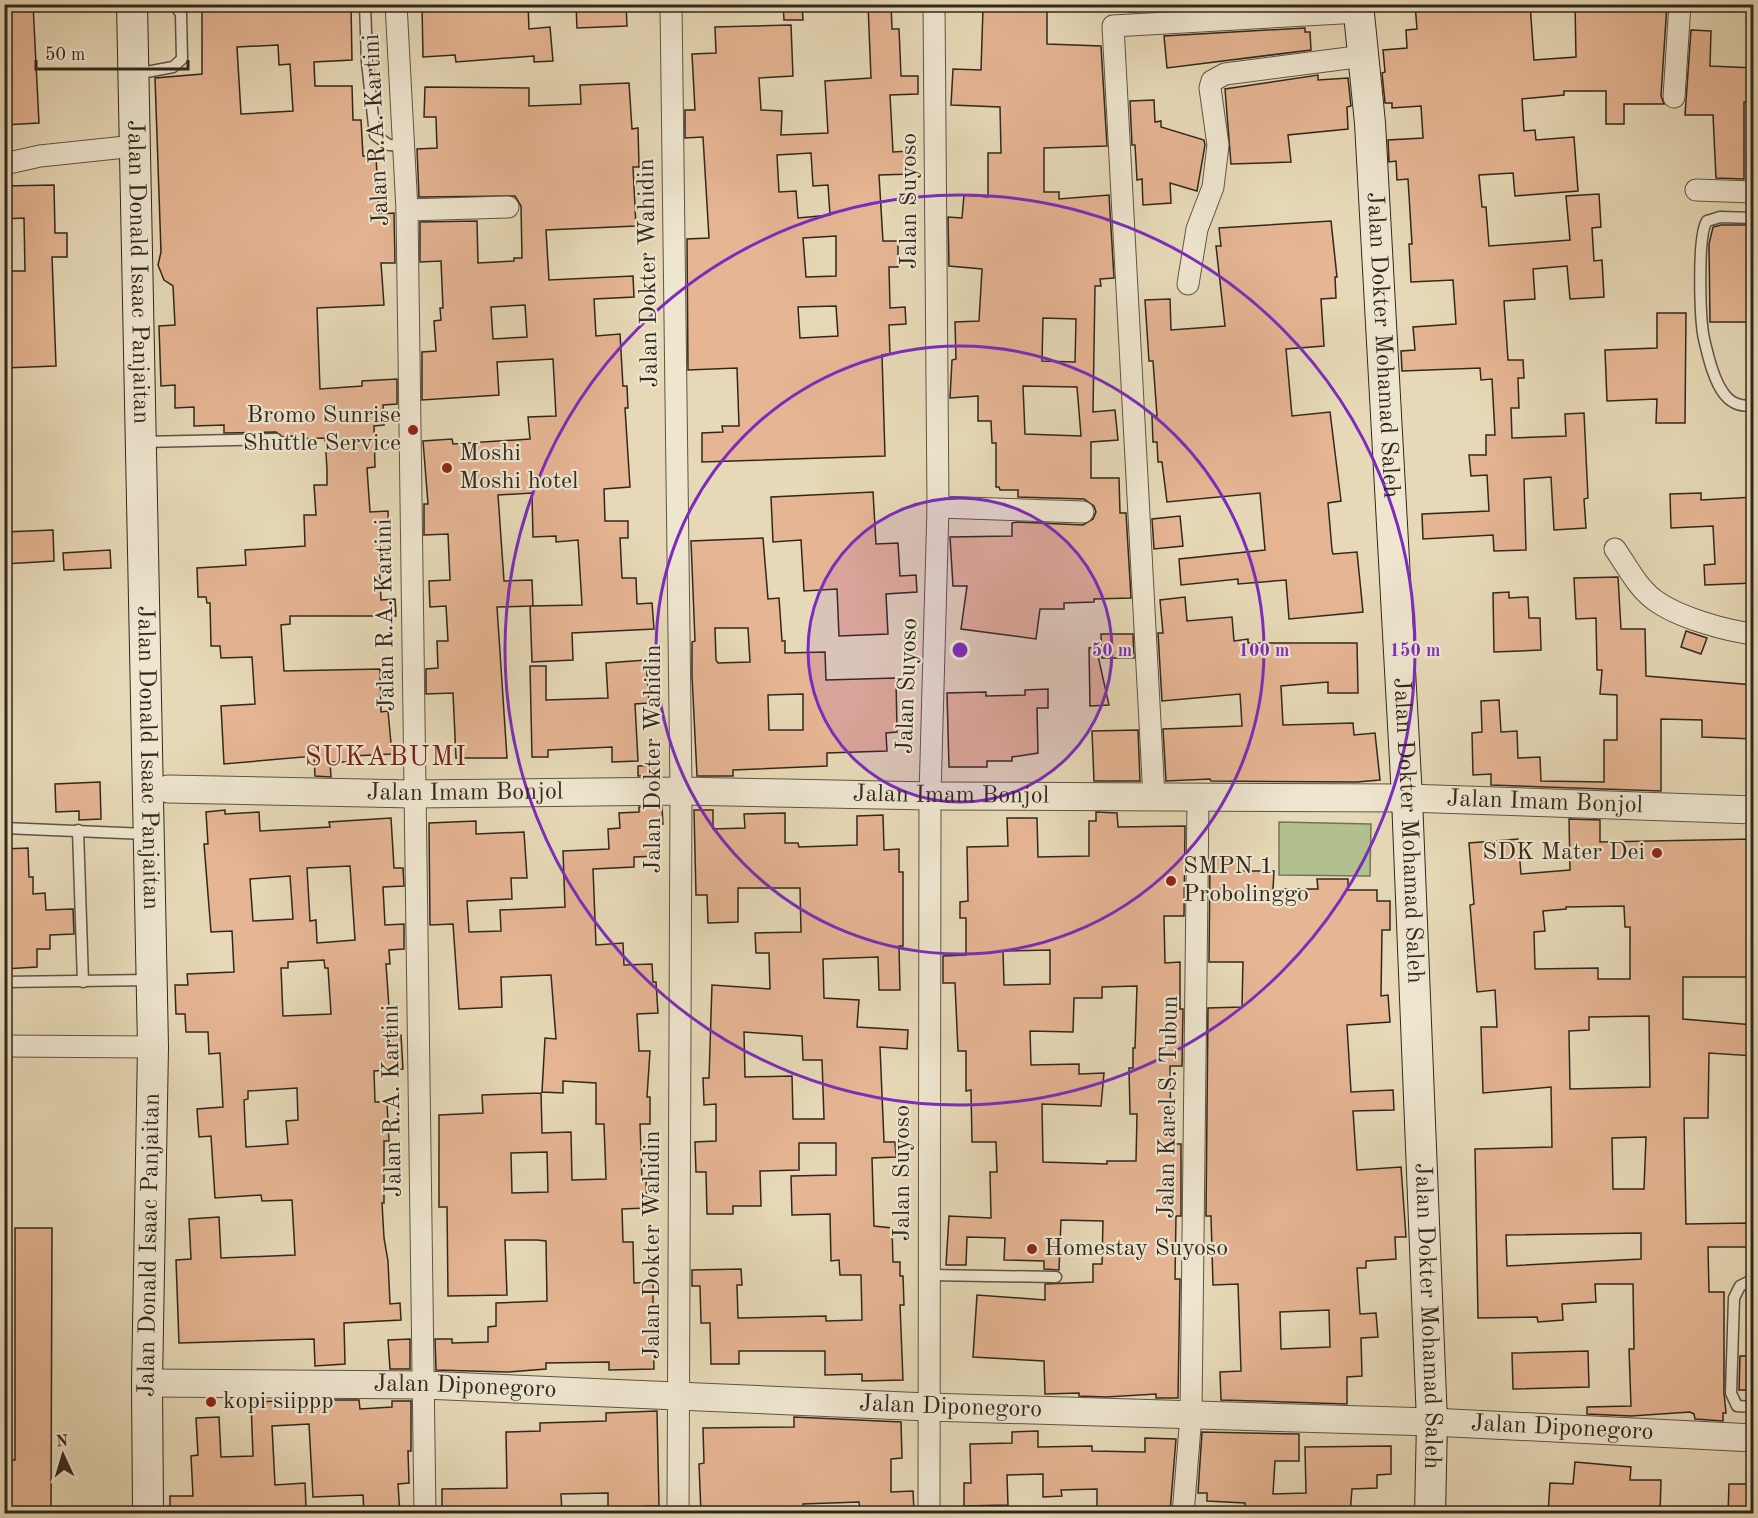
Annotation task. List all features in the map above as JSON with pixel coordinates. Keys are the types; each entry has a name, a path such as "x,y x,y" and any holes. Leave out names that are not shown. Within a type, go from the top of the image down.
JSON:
{"main road":[{"name":"Jalan Donald Isaac Panjaitan","path":"132,4 139,442 157,787 150,835 153,1047 147,1383 148,1514"},
{"name":"Jalan Dokter Mohamad Saleh","path":"1359,8 1370,123 1407,798 1432,1422 1430,1514"}],"street":[{"name":"Jalan R.A. Kartini","path":"396,4 407,210 413,795 425,1514"},
{"name":"Jalan Dokter Wahidin","path":"671,4 681,791 678,1514"},
{"name":"Jalan Suyoso","path":"929,1514 930,796 938,507 934,4"},
{"path":"1674,97 1680,4"},
{"path":"1154,798 1113,26 1359,8"},
{"path":"1188,284 1197,229 1213,187 1218,145 1210,88 1212,81 1225,75 1364,56"},
{"path":"4,164 40,156 135,146"},
{"path":"1696,190 1754,192"},
{"path":"407,210 508,207"},
{"path":"938,507 1083,512"},
{"path":"1615,549 1638,583 1655,601 1677,612 1739,632 1754,634"},
{"name":"Jalan Imam Bonjol","path":"157,787 413,795 681,791 1198,799 1407,798 1754,810"},
{"name":"Jalan Karel S. Tubun","path":"1183,1514 1191,1415 1198,799"},
{"path":"4,1046 153,1047"},
{"name":"Jalan Diponegoro","path":"147,1383 424,1385 928,1407 1432,1422 1754,1438"}],"lane":[{"path":"133,74 173,67 182,58 181,14 174,4"},
{"path":"365,4 367,62 375,135 388,145 404,146"},
{"path":"1754,218 1720,217 1707,221 1704,228 1700,277 1704,338 1721,386 1733,403 1754,406"},
{"path":"139,442 276,439"},
{"path":"4,828 150,835"},
{"path":"78,830 83,982"},
{"path":"4,982 152,980"},
{"path":"929,1275 1056,1277"},
{"path":"1754,1279 1740,1286 1734,1298 1731,1394 1737,1406 1754,1407"}],"green space":[{"path":"1279,822 1371,824 1370,876 1279,875"}],"building":[{"path":"4,4 33,4 39,123 4,125"},
{"path":"202,4 235,4 235,9 270,8 270,4 351,4 352,60 314,62 315,86 352,86 353,120 361,120 363,156 376,156 379,214 394,213 395,263 381,263 384,305 317,308 320,389 362,386 362,381 397,379 397,404 383,405 384,425 374,426 375,467 367,468 370,512 388,511 389,553 379,553 381,600 395,599 396,616 290,616 290,624 281,625 284,671 380,669 381,712 388,711 392,754 352,756 353,762 330,762 331,777 315,776 314,756 224,764 221,706 255,704 252,657 221,658 220,646 211,646 210,603 207,603 206,597 198,597 197,568 246,565 245,550 305,546 304,515 316,515 314,485 327,485 327,469 325,438 293,439 293,436 283,437 276,432 224,433 224,425 194,426 194,407 175,408 175,385 161,386 159,326 175,325 173,286 164,280 158,265 161,252 155,78 202,74","holes":["278,45 279,65 290,64 293,111 241,114 237,47"]},
{"path":"422,4 528,4 529,29 550,27 553,61 534,62 534,56 456,62 455,55 423,57"},
{"path":"576,4 626,4 627,26 577,28"},
{"path":"783,4 802,4 803,20 784,20"},
{"path":"868,4 891,4 892,29 899,29 901,76 918,76 918,94 890,95 893,152 911,151 912,174 879,175 883,241 898,241 898,267 889,267 890,308 905,307 906,324 889,325 890,354 882,355 885,456 702,462 702,433 723,432 722,426 739,426 737,368 688,370 687,239 709,238 703,137 685,138 685,110 695,110 692,54 716,53 715,27 791,25 793,76 759,78 761,110 782,111 781,135 828,133 825,81 871,78","holes":["811,153 813,186 828,185 830,215 798,218 796,191 779,192 777,155","836,236 836,276 806,277 803,238","836,306 838,336 800,338 798,307"]},
{"path":"1129,4 1266,4 1129,12"},
{"path":"1415,4 1530,4 1534,60 1576,57 1575,4 1667,4 1661,96 1664,104 1624,104 1624,124 1606,124 1606,91 1564,91 1564,95 1522,99 1524,131 1535,130 1536,140 1574,137 1578,191 1515,196 1513,173 1479,175 1482,207 1486,207 1489,246 1570,240 1566,196 1599,194 1601,227 1592,228 1594,261 1602,260 1604,297 1570,299 1567,266 1533,269 1535,299 1504,301 1508,360 1523,360 1524,378 1518,378 1519,408 1511,408 1512,438 1566,436 1565,414 1584,413 1588,498 1584,499 1586,528 1554,530 1551,477 1524,479 1526,550 1494,551 1493,535 1423,539 1422,514 1489,511 1487,475 1471,476 1469,455 1486,455 1486,435 1495,435 1492,379 1481,380 1480,368 1402,371 1401,351 1415,350 1413,327 1456,324 1453,280 1411,282 1409,244 1412,244 1408,179 1397,180 1396,161 1389,162 1388,140 1423,138 1421,106 1392,108 1392,103 1385,103 1382,73 1385,72 1383,50 1407,48 1406,30 1417,29"},
{"path":"1047,5 1047,44 1101,46 1107,146 1044,148 1044,192 1059,192 1059,199 1109,195 1114,278 1100,279 1101,286 1095,286 1093,412 1115,410 1118,440 1091,442 1091,478 1119,478 1120,513 1126,513 1131,598 1094,599 1094,602 1064,603 1064,609 1040,609 1036,639 961,629 967,586 953,586 950,537 1012,536 1012,523 1017,522 1083,525 1093,519 1096,512 1094,506 1084,499 1018,497 1018,490 1000,490 996,487 996,443 992,443 991,421 978,421 978,396 950,398 952,360 956,359 955,322 979,321 982,269 949,266 948,217 962,218 964,195 988,197 988,153 1001,153 1000,107 951,105 953,69 981,70 983,8","holes":["1043,318 1076,319 1075,362 1042,361","1023,386 1077,387 1081,436 1025,434"]},
{"path":"1305,28 1305,32 1310,32 1311,50 1167,68 1164,36"},
{"path":"1691,30 1711,31 1710,66 1754,68 1754,102 1744,102 1744,179 1716,178 1713,115 1685,115"},
{"path":"1318,75 1318,80 1348,78 1351,106 1347,107 1348,129 1288,135 1291,162 1231,164 1225,89"},
{"path":"629,83 632,129 638,128 639,167 633,167 636,226 546,230 549,280 633,276 634,297 594,299 596,336 620,334 623,386 627,386 628,408 625,408 630,487 604,489 605,521 628,521 628,538 620,538 622,578 636,578 637,604 652,603 654,629 572,633 573,660 532,662 530,606 497,607 507,758 456,758 453,693 426,694 426,669 438,668 437,641 448,641 446,606 430,607 429,581 450,580 448,534 424,535 424,504 428,504 423,441 452,439 453,444 530,439 528,417 556,416 553,359 497,362 499,395 422,400 422,352 436,351 434,321 441,320 440,308 443,308 441,261 420,262 420,222 477,221 478,263 514,261 514,258 522,258 521,206 515,196 419,197 417,149 437,148 436,117 424,117 425,87 529,88 529,106 581,104 580,85","holes":["525,305 527,337 493,339 491,307","532,493 533,537 556,536 556,542 578,540 582,605 533,606 532,580 504,581 498,495"]},
{"path":"1154,100 1155,122 1161,121 1161,127 1204,140 1205,145 1197,191 1170,183 1171,203 1143,205 1142,179 1137,180 1135,145 1132,145 1130,101"},
{"path":"54,185 55,233 67,233 67,257 52,257 56,366 4,368 4,271 25,271 24,218 4,219 4,186"},
{"path":"1331,221 1337,277 1335,277 1336,298 1321,299 1324,346 1286,349 1292,416 1330,412 1341,501 1328,503 1332,550 1333,554 1357,552 1363,612 1289,619 1286,580 1238,584 1238,579 1181,585 1179,559 1265,550 1260,493 1167,502 1162,462 1158,462 1157,442 1153,442 1152,416 1157,416 1153,361 1149,361 1145,300 1170,299 1171,330 1225,326 1216,246 1221,246 1219,228"},
{"path":"1754,225 1754,322 1710,322 1709,244 1713,227"},
{"path":"1657,313 1686,313 1685,423 1656,423 1657,399 1607,401 1605,350 1657,348"},
{"path":"873,492 876,544 898,543 900,576 916,575 917,592 886,594 888,634 839,636 837,589 804,591 801,540 773,542 771,497"},
{"path":"1701,493 1701,500 1754,497 1754,583 1705,585 1704,565 1715,564 1713,526 1671,528 1670,494"},
{"path":"1180,516 1183,546 1154,549 1152,519"},
{"path":"53,530 54,561 4,564 4,532"},
{"path":"763,538 768,599 779,598 785,653 825,652 826,680 896,678 897,732 886,733 887,751 827,753 827,766 733,770 733,776 697,776 692,676 692,642 695,641 691,541","holes":["715,628 748,628 750,662 718,663","803,694 803,730 769,730 768,695"]},
{"path":"110,550 111,568 64,570 63,553"},
{"path":"1618,577 1621,629 1645,629 1646,676 1754,685 1754,739 1702,737 1702,720 1661,719 1661,791 1491,785 1491,774 1473,775 1472,733 1482,732 1481,701 1499,700 1501,732 1517,731 1518,758 1540,757 1541,781 1604,782 1604,740 1617,740 1617,695 1600,694 1602,670 1597,670 1596,618 1576,619 1574,578"},
{"path":"1509,592 1509,598 1528,597 1529,618 1540,618 1541,650 1494,652 1493,593"},
{"path":"1185,597 1187,621 1232,617 1234,641 1248,639 1248,643 1357,643 1358,693 1328,693 1328,682 1281,686 1283,725 1353,723 1354,735 1375,733 1380,780 1357,782 1211,781 1210,779 1166,781 1163,729 1242,726 1240,694 1162,701 1158,633 1163,633 1160,600"},
{"path":"1686,631 1707,638 1701,654 1681,647"},
{"path":"1101,634 1133,634 1134,658 1102,658"},
{"path":"1096,647 1109,705 1090,706 1089,648"},
{"path":"646,660 649,703 635,704 638,761 612,762 612,747 548,750 548,757 532,757 530,666 546,666 546,700 608,698 606,663"},
{"path":"1048,689 1048,708 1037,708 1038,753 1012,757 1012,761 987,761 987,767 949,767 947,693 986,692 986,696 1025,695 1025,690"},
{"path":"1138,730 1140,781 1094,781 1092,731"},
{"path":"660,765 661,775 638,776 638,766"},
{"path":"100,782 101,819 79,820 79,811 56,812 55,784"},
{"path":"639,807 662,807 663,824 656,825 658,856 634,857 634,867 593,869 596,945 623,943 624,965 652,964 653,982 656,982 658,1013 637,1014 639,1051 650,1051 647,1097 650,1097 650,1124 640,1124 642,1178 646,1178 647,1208 622,1209 623,1242 633,1242 634,1283 653,1282 653,1304 657,1304 658,1328 653,1328 654,1369 609,1370 609,1362 546,1363 546,1369 507,1372 436,1370 435,1339 452,1339 452,1343 488,1342 488,1327 496,1326 496,1303 547,1301 546,1241 537,1240 505,1240 507,1295 448,1296 447,1207 439,1207 439,1115 483,1113 482,1095 541,1093 542,1133 571,1132 572,1180 606,1179 604,1124 596,1124 596,1083 563,1081 563,1093 542,1092 545,1038 556,1039 551,975 501,977 502,1007 459,1009 453,924 430,925 429,823 476,821 476,834 524,832 527,878 511,878 512,899 467,901 469,932 501,931 500,910 565,907 563,851 609,849 608,829 620,828 619,813 639,812","holes":["547,1152 548,1192 512,1193 511,1153"]},
{"path":"225,810 225,814 259,812 260,831 330,827 329,822 391,818 394,868 403,868 404,886 383,887 385,925 404,924 404,949 389,950 390,964 386,964 391,1036 401,1035 403,1069 374,1071 375,1102 387,1102 389,1141 384,1141 384,1203 382,1203 384,1238 388,1261 390,1304 400,1303 401,1320 344,1323 345,1364 315,1366 314,1339 179,1343 176,1260 191,1259 189,1219 219,1217 221,1258 295,1255 292,1200 262,1201 261,1195 215,1198 211,1136 199,1137 197,1109 223,1107 220,1053 209,1054 208,1032 186,1032 185,1014 176,1014 175,985 188,985 187,974 234,972 232,931 211,932 204,844 208,844 206,812","holes":["350,866 355,940 317,943 316,920 310,921 307,868","290,876 293,919 253,921 250,879","324,960 325,968 328,968 331,1014 283,1016 281,968 288,968 288,962","297,1088 298,1120 286,1121 288,1144 246,1147 244,1100 248,1099 248,1091"]},
{"path":"694,810 713,810 713,829 745,828 744,814 785,813 785,843 798,843 799,847 857,845 857,816 883,815 884,850 899,849 899,872 903,872 903,946 899,946 900,990 879,990 878,957 823,959 824,998 859,1000 857,1027 908,1030 907,1049 880,1047 884,1142 895,1142 896,1157 872,1158 874,1226 892,1228 893,1262 900,1262 900,1276 903,1276 904,1305 900,1305 903,1380 862,1381 862,1374 825,1375 825,1351 739,1351 739,1364 711,1364 710,1323 701,1323 700,1286 692,1286 692,1270 741,1269 742,1285 737,1285 738,1318 826,1316 826,1321 862,1320 861,1275 840,1275 839,1260 831,1261 830,1214 792,1215 791,1176 836,1175 836,1143 799,1143 799,1170 760,1171 761,1206 733,1206 733,1214 707,1214 706,1172 696,1172 695,1142 716,1141 716,1104 704,1105 703,1078 709,1078 712,985 770,989 769,953 756,953 755,933 801,932 800,888 738,888 738,922 708,923 707,895 696,895","holes":["744,1032 802,1036 803,1060 822,1060 824,1119 793,1119 792,1076 745,1077"]},
{"path":"1096,812 1117,813 1118,827 1185,826 1184,916 1164,916 1165,963 1180,962 1180,1009 1183,1009 1182,1066 1170,1066 1171,1144 1181,1144 1181,1216 1176,1216 1175,1279 1180,1279 1178,1398 1156,1398 1156,1394 1106,1397 1079,1396 1079,1393 1045,1394 1044,1361 973,1357 977,1295 1045,1300 1045,1284 1093,1282 1093,1264 1102,1264 1103,1221 1061,1220 1059,1270 1044,1269 1044,1261 1004,1260 1005,1238 967,1237 966,1265 946,1265 949,1216 991,1218 990,1172 997,1172 996,1142 972,1142 971,1090 966,1091 966,1051 958,1051 955,983 943,983 943,956 966,955 966,918 960,918 960,902 968,901 967,847 1008,846 1007,818 1037,818 1038,857 1089,856 1089,821 1096,821","holes":["1050,950 1050,984 1004,985 1003,951","1137,986 1135,1048 1133,1048 1133,1068 1129,1068 1130,1114 1137,1114 1136,1161 1107,1161 1107,1164 1043,1162 1042,1104 1101,1106 1104,1073 1079,1074 1079,1064 1031,1065 1030,1031 1073,1032 1074,998 1102,998 1102,987"]},
{"path":"1569,819 1600,820 1600,842 1754,839 1754,977 1683,977 1683,1019 1754,1025 1754,1056 1709,1053 1708,1118 1684,1118 1686,1224 1748,1223 1748,1247 1708,1247 1709,1292 1724,1292 1726,1413 1723,1413 1723,1421 1695,1419 1694,1414 1690,1412 1631,1416 1587,1414 1587,1407 1631,1406 1629,1349 1634,1349 1633,1284 1595,1284 1596,1302 1562,1304 1563,1320 1538,1322 1537,1317 1478,1318 1475,1149 1552,1147 1551,1087 1483,1093 1481,1027 1497,1027 1495,990 1477,992 1470,905 1474,904 1469,843 1518,839 1521,874 1570,870","holes":["1624,906 1625,927 1630,927 1630,979 1598,979 1598,968 1535,969 1534,932 1545,931 1543,911 1566,909 1566,907","1649,1016 1650,1087 1570,1089 1569,1031 1589,1030 1589,1017","1646,1137 1644,1189 1613,1189 1612,1138","1641,1233 1641,1259 1507,1266 1506,1235"]},
{"path":"28,848 29,877 33,877 33,894 45,893 46,910 73,909 74,934 50,935 50,949 37,949 37,967 4,969 4,849"},
{"path":"1210,858 1238,859 1238,871 1274,871 1273,889 1318,889 1317,879 1348,879 1348,890 1377,890 1377,901 1390,901 1390,930 1382,930 1381,996 1388,995 1390,1022 1347,1025 1351,1092 1393,1090 1394,1110 1353,1111 1357,1170 1401,1167 1406,1237 1395,1237 1396,1259 1366,1261 1366,1268 1357,1268 1360,1314 1376,1313 1378,1337 1361,1338 1362,1376 1347,1377 1347,1404 1221,1400 1220,1372 1241,1371 1238,1284 1213,1285 1211,1216 1206,1216 1208,1008 1242,1007 1243,962 1209,962","holes":["1329,1310 1330,1347 1281,1349 1280,1312"]},
{"path":"15,1228 52,1228 51,1512 15,1512 15,1507 4,1507 4,1460 15,1460"},
{"path":"410,1339 410,1369 390,1369 388,1340"},
{"path":"1588,1351 1589,1387 1513,1389 1512,1353"},
{"path":"1740,1356 1754,1356 1754,1390 1739,1390"},
{"path":"359,1400 360,1409 392,1407 392,1401 411,1401 409,1483 398,1484 400,1514 364,1514 363,1495 313,1497 309,1424 272,1426 275,1485 305,1483 306,1507 222,1511 222,1514 170,1514 170,1496 193,1496 191,1456 198,1455 196,1418 219,1417 221,1457 253,1456 251,1402"},
{"path":"657,1411 659,1506 646,1506 646,1514 608,1514 608,1493 561,1494 562,1514 442,1514 442,1489 507,1488 506,1432 540,1431 540,1423 606,1421 606,1413"},
{"path":"794,1417 901,1422 902,1458 891,1459 891,1492 913,1491 914,1512 860,1512 859,1502 803,1504 804,1514 787,1514 787,1510 701,1514 699,1464 704,1463 703,1428 794,1427"},
{"path":"1038,1431 1038,1447 1092,1446 1092,1451 1145,1452 1145,1438 1176,1439 1170,1512 1097,1514 1097,1489 1061,1490 1062,1496 1043,1497 1043,1474 1007,1475 1008,1505 964,1506 964,1483 971,1483 970,1444 1012,1443 1012,1432"},
{"path":"1202,1432 1299,1434 1299,1461 1275,1461 1273,1494 1306,1493 1305,1447 1391,1446 1391,1474 1377,1475 1377,1488 1352,1489 1350,1514 1245,1514 1245,1503 1207,1501 1207,1493 1198,1493"},
{"path":"1575,1462 1631,1467 1630,1480 1661,1480 1660,1514 1637,1514 1637,1511 1548,1514 1550,1483 1573,1484"},
{"path":"1729,1484 1754,1484 1754,1514 1728,1514"}],"place":[{"name":"Bromo Sunrise Shuttle Service","path":"413,430"},
{"name":"Moshi Moshi hotel","path":"447,468"},
{"name":"SDK Mater Dei","path":"1657,853"},
{"name":"SMPN 1 Probolinggo","path":"1171,881"},
{"name":"Homestay Suyoso","path":"1032,1249"},
{"name":"kopi siippp","path":"211,1402"}],"district":[{"name":"SUKABUMI","path":"386,757"}]}
